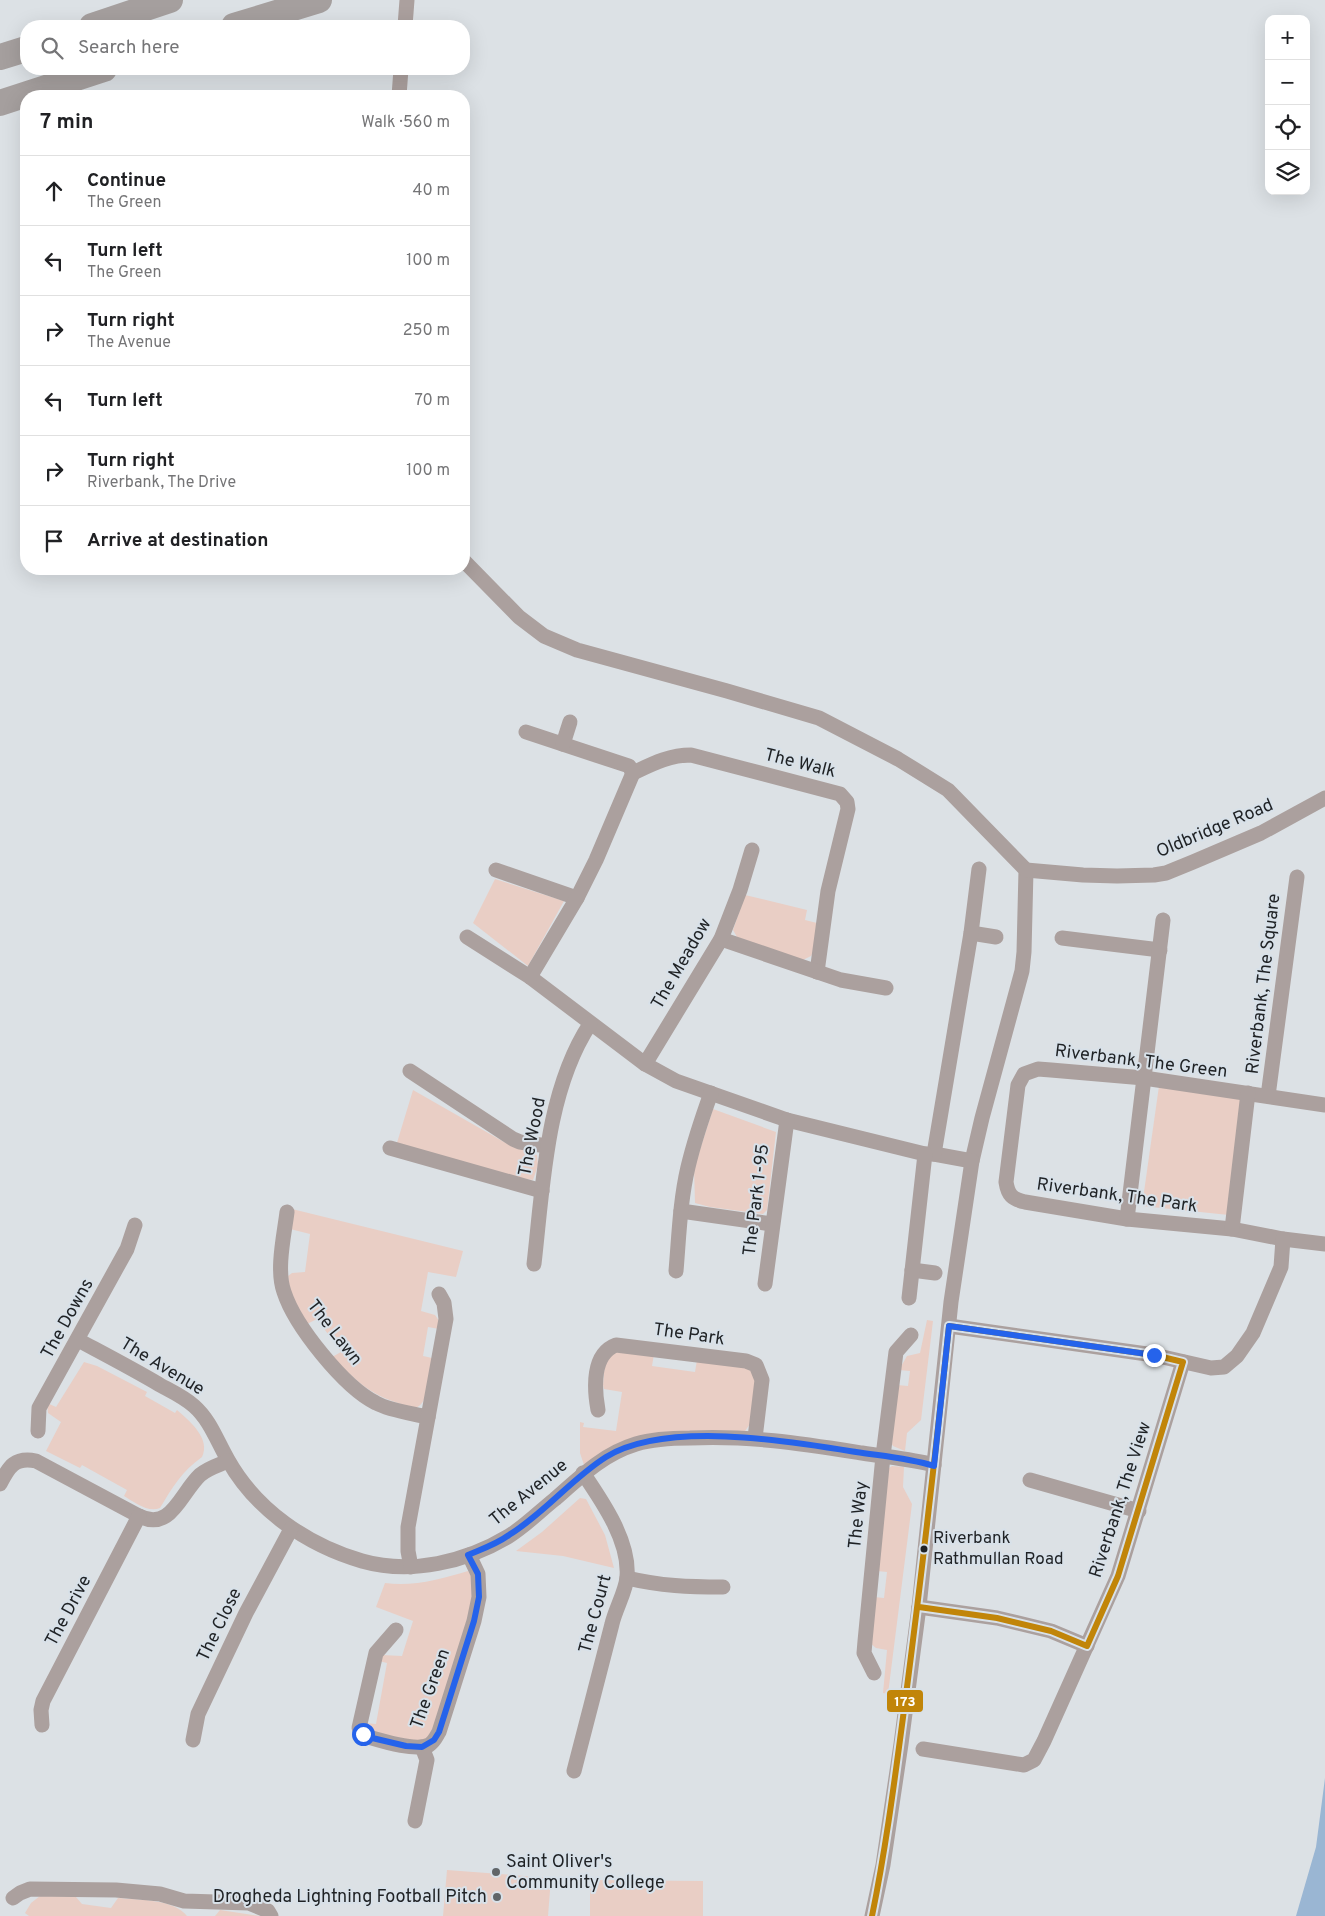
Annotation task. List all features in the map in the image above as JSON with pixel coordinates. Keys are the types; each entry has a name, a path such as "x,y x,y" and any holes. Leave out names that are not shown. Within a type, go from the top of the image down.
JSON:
{"highway":[{"path":"110,20 170,0"},
{"path":"254,20 319,0"},
{"path":"0,58 20,51"},
{"path":"40,90 86,75"},
{"path":"0,103 20,96"}],"street":[{"path":"405,20 407,0"},
{"path":"400,90 401,75"},
{"path":"470,567 519,617 544,636 577,650 818,718 898,758 948,790 1026,870 1022,972 972,1161 959,1249 919,1607 883,1866 872,1916"},
{"path":"563,744 570,722"},
{"path":"526,732 628,766 633,773 596,860 577,898 530,977"},
{"name":"The Walk","path":"633,773 666,758 678,755 691,755 840,794 845,798 848,809 828,891 817,972"},
{"name":"Oldbridge Road","path":"1026,870 1083,876 1154,875 1193,862 1261,833 1325,798"},
{"name":"The Meadow","path":"645,1064 721,939 740,890 752,850"},
{"path":"909,1298 930,1154 971,933 979,869"},
{"path":"496,870 577,898"},
{"name":"Riverbank, The Square","path":"1268,1096 1297,877"},
{"path":"1127,1219 1163,920"},
{"path":"971,933 996,937"},
{"path":"467,936 530,977 645,1064 676,1081 787,1120 930,1154 972,1161"},
{"path":"1062,938 1160,950"},
{"path":"721,939 846,981 886,988"},
{"name":"The Wood","path":"534,1264 547,1146 570,1061 590,1024"},
{"name":"Riverbank, The Green","path":"1030,1071 1051,1070 1144,1078 1325,1105"},
{"name":"Riverbank, The Park","path":"1030,1071 1024,1074 1018,1085 1007,1168 1007,1192 1012,1198 1025,1202 1127,1219 1232,1229 1283,1239 1325,1244"},
{"path":"410,1072 514,1139 520,1142 547,1146"},
{"path":"676,1271 681,1211 692,1152 698,1128 711,1093"},
{"name":"Riverbank, The Green","path":"1232,1229 1248,1094"},
{"name":"The Park 1-95","path":"765,1284 787,1120"},
{"path":"390,1148 542,1191"},
{"path":"681,1211 772,1224"},
{"name":"The Lawn","path":"287,1212 282,1249 281,1279 283,1292 291,1309 315,1345 334,1370 376,1403 396,1410 428,1416"},
{"name":"The Downs","path":"38,1431 37,1418 39,1408 127,1249 135,1225"},
{"path":"949,1326 1154,1355 1211,1368 1224,1367 1237,1356 1253,1332 1281,1267 1283,1239"},
{"path":"912,1270 935,1273"},
{"path":"411,1567 408,1552 408,1527 446,1319 444,1303 439,1294"},
{"name":"The Way","path":"874,1673 864,1653 883,1456 899,1376 896,1352 911,1335"},
{"name":"The Avenue","path":"78,1340 194,1405 210,1426 228,1461 253,1494 291,1530 320,1545 361,1561 387,1567 431,1565 468,1555 510,1535 583,1473 618,1451 647,1441 697,1437 754,1438 793,1442 934,1466"},
{"name":"The Park","path":"598,1410 595,1395 599,1359 608,1348 616,1345 746,1361 756,1365 762,1380 754,1438"},
{"name":"Riverbank, The View","path":"922,1749 1024,1765 1034,1760 1118,1576 1183,1362"},
{"path":"0,1484 14,1462 23,1460 36,1461 147,1520 162,1519 168,1515 202,1473 228,1461"},
{"name":"The Court","path":"574,1772 612,1624 627,1578 623,1552 615,1528 603,1504 583,1473"},
{"path":"1030,1480 1139,1511"},
{"name":"The Drive","path":"42,1725 41,1710 43,1701 139,1516"},
{"name":"The Close","path":"193,1740 199,1711 246,1613 291,1530"},
{"name":"The Green","path":"396,1630 376,1653 359,1728 365,1736 406,1746 422,1747 434,1740 439,1732 474,1621 479,1597 478,1574 468,1555"},
{"path":"627,1578 671,1586 724,1587"},
{"path":"919,1607 997,1618 1051,1631 1087,1646"},
{"path":"415,1821 427,1760 422,1747"},
{"path":"13,1898 30,1889 116,1890 160,1894 184,1901 249,1903 268,1911 270,1916"}],"shaded area":[{"path":"495,879 564,901 528,966 473,923"},
{"path":"745,895 807,910 805,920 817,923 811,956 803,960 737,937 733,930"},
{"path":"1159,1086 1242,1097 1229,1215 1142,1206"},
{"path":"413,1090 504,1142 537,1155 538,1165 533,1180 485,1172 396,1146"},
{"path":"713,1109 776,1132 767,1210 763,1214 710,1207 695,1203 694,1168"},
{"path":"292,1209 463,1251 456,1277 428,1272 421,1311 435,1315 440,1322 439,1329 428,1327 423,1356 432,1358 429,1382 424,1399 417,1407 412,1408 380,1396 363,1385 332,1357 341,1352 317,1319 307,1324 291,1297 288,1276 292,1273 305,1272 310,1234 290,1229"},
{"path":"927,1320 933,1321 921,1420 907,1433 905,1451 893,1446 890,1441 897,1385 908,1386 910,1371 899,1370 907,1356 920,1353"},
{"path":"616,1352 654,1354 652,1366 695,1372 697,1360 749,1368 757,1381 750,1424 745,1431 687,1431 584,1465 580,1453 580,1422 584,1423 583,1427 616,1431 622,1392 604,1389 603,1385 605,1361"},
{"path":"84,1362 97,1366 147,1392 145,1396 175,1413 177,1410 198,1431 204,1444 202,1457 183,1474 160,1508 151,1509 141,1506 124,1496 127,1490 82,1465 80,1468 46,1451 61,1422 48,1413 47,1403 56,1407"},
{"path":"892,1466 904,1467 903,1487 912,1504 888,1694 883,1693 887,1650 876,1648 870,1643 874,1597 884,1598 887,1572 877,1571 889,1468"},
{"path":"580,1498 586,1499 605,1535 614,1568 563,1556 516,1551 542,1532"},
{"path":"468,1571 472,1577 474,1595 436,1728 429,1738 419,1742 369,1731 365,1723 376,1724 387,1663 379,1661 382,1655 402,1656 413,1621 376,1607 385,1583 416,1583"},
{"name":"Drogheda Lightning Football Pitch","path":"447,1870 551,1878 548,1916 443,1916"},
{"path":"590,1880 703,1881 703,1916 590,1916"},
{"path":"40,1896 75,1896 82,1904 111,1908 118,1898 156,1901 174,1906 187,1916 29,1916 25,1913 31,1903"},
{"path":"220,1910 260,1916 215,1916"}],"water":[{"path":"1325,1778 1325,1916 1296,1916 1316,1847"}],"transit line":[{"name":"173","path":"872,1916 887,1834 906,1695 949,1326 1154,1355 1183,1362 1118,1576 1087,1646 1051,1631 997,1618 919,1607"}],"place":[{"name":"Riverbank Rathmullan Road","path":"924,1549"},
{"name":"Saint Oliver's Community College","path":"496,1872"},
{"name":"Drogheda Lightning Football Pitch","path":"497,1897"}],"route":[{"path":"363,1734 368,1737 406,1746 422,1747 434,1740 439,1732 454,1686 474,1621 479,1597 478,1574 468,1555 510,1535 545,1508 583,1473 607,1456 634,1444 660,1439 697,1437 754,1438 793,1442 921,1462 934,1466 949,1326 1154,1355"}]}
